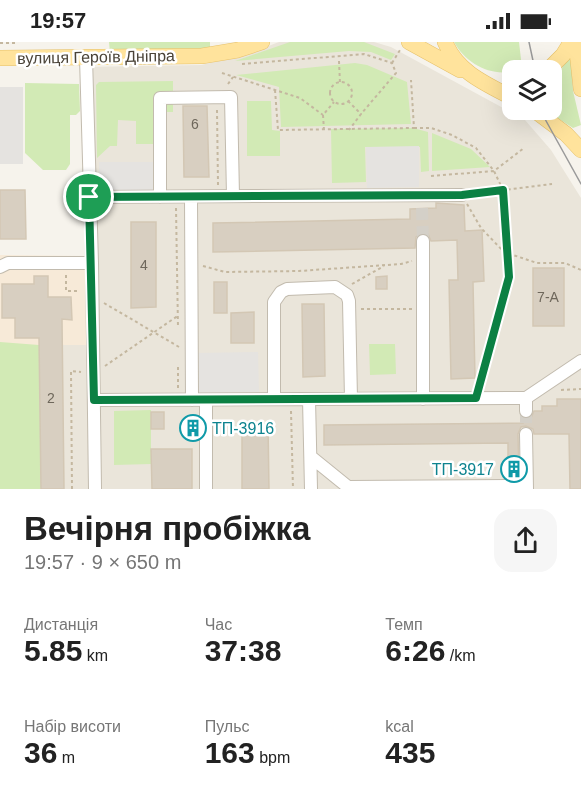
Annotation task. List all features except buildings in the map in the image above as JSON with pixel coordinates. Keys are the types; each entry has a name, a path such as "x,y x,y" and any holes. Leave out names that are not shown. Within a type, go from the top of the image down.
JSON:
{"main road":[{"name":"вулиця Героїв Дніпра","path":"0,58 202,56 238,50 262,42"},
{"path":"445,42 455,61 477,79 502,82"},
{"path":"558,60 571,42"},
{"path":"576,42 581,89"},
{"path":"405,46 502,92"},
{"path":"547,120 566,134 581,150"}],"lane":[{"path":"86,58 93,297 95,489"},
{"path":"160,197 160,98 231,97 233,196"},
{"path":"422,208 423,195"},
{"path":"89,197 462,195"},
{"path":"191,197 192,400"},
{"path":"423,241 423,399"},
{"path":"0,267 8,263 92,263"},
{"path":"274,399 274,302 276,297 286,289 335,287 347,295 350,309 351,399"},
{"path":"94,400 526,398 581,361"},
{"path":"526,398 526,411"},
{"path":"309,399 312,489"},
{"path":"206,400 206,489"},
{"path":"310,457 348,488 527,487 526,434"}],"path":[{"path":"0,43 21,43"},
{"path":"392,63 405,46"},
{"path":"339,61 340,83"},
{"path":"222,73 300,98 323,115"},
{"path":"349,130 396,73"},
{"path":"411,80 414,128"},
{"path":"340,83 346,84 351,89 348,101 341,104 334,102 330,92 333,86 340,83"},
{"path":"275,90 278,130 431,128 452,135 476,148 494,171 503,190 509,277 476,398"},
{"path":"348,101 361,114"},
{"path":"324,130 323,115 334,102"},
{"path":"431,176 494,171 524,148"},
{"path":"552,184 462,195 481,228 504,252 537,263 565,263 581,270"},
{"path":"176,197 178,347"},
{"path":"191,264 225,272 299,271 401,264 423,257"},
{"path":"66,263 66,291 83,291 192,355"},
{"path":"342,290 386,265"},
{"path":"94,374 192,306"},
{"path":"350,309 423,309"},
{"path":"178,357 178,400"},
{"path":"71,371 72,489"},
{"path":"291,399 293,489"}],"shaded area":[{"path":"279,42 374,42 391,47 502,107 502,120 525,120 551,150 581,198 581,489 0,489 0,345 86,345 82,67 201,65 242,56"},
{"path":"0,87 23,87 23,164 0,164"},
{"path":"419,146 419,187 367,188 366,147"},
{"path":"99,162 154,162 155,192 99,193"},
{"path":"0,255 86,256 86,345 0,345"},
{"path":"258,352 259,392 195,394 195,353"}],"green space":[{"path":"109,42 210,42 210,49 110,53"},
{"path":"290,42 364,42 395,54 391,60 371,52 349,51 235,61"},
{"path":"454,42 519,42 521,60 502,60 502,72 493,71 475,64"},
{"path":"568,59 571,59 573,91 581,125 573,128 561,120 562,68"},
{"path":"355,63 367,65 407,82 411,124 281,127 279,87 236,75"},
{"path":"173,81 173,112 156,112 157,144 136,144 136,121 118,120 117,146 110,146 97,158 96,85 99,82"},
{"path":"25,83 79,84 80,111 76,115 70,115 70,164 66,170 43,170 25,153"},
{"path":"247,101 271,101 272,130 280,131 280,156 247,156"},
{"path":"413,128 428,132 429,171 421,172 420,147 365,147 366,182 332,183 331,129"},
{"path":"432,133 471,149 490,167 432,171"},
{"path":"0,342 39,345 41,489 0,489"},
{"path":"369,344 395,344 396,374 370,375"},
{"path":"151,410 151,464 114,465 114,411"}],"tunnel":[{"path":"422,208 423,241"},
{"path":"526,411 526,434"}],"tram line":[{"path":"529,42 533,60"},
{"path":"546,120 581,184"}],"place":[{"name":"ТП-3916","path":"193,428"},
{"name":"ТП-3917","path":"514,469"}],"route":[{"path":"503,190 509,277 476,398 94,400 89,197 462,195 503,190"}]}
